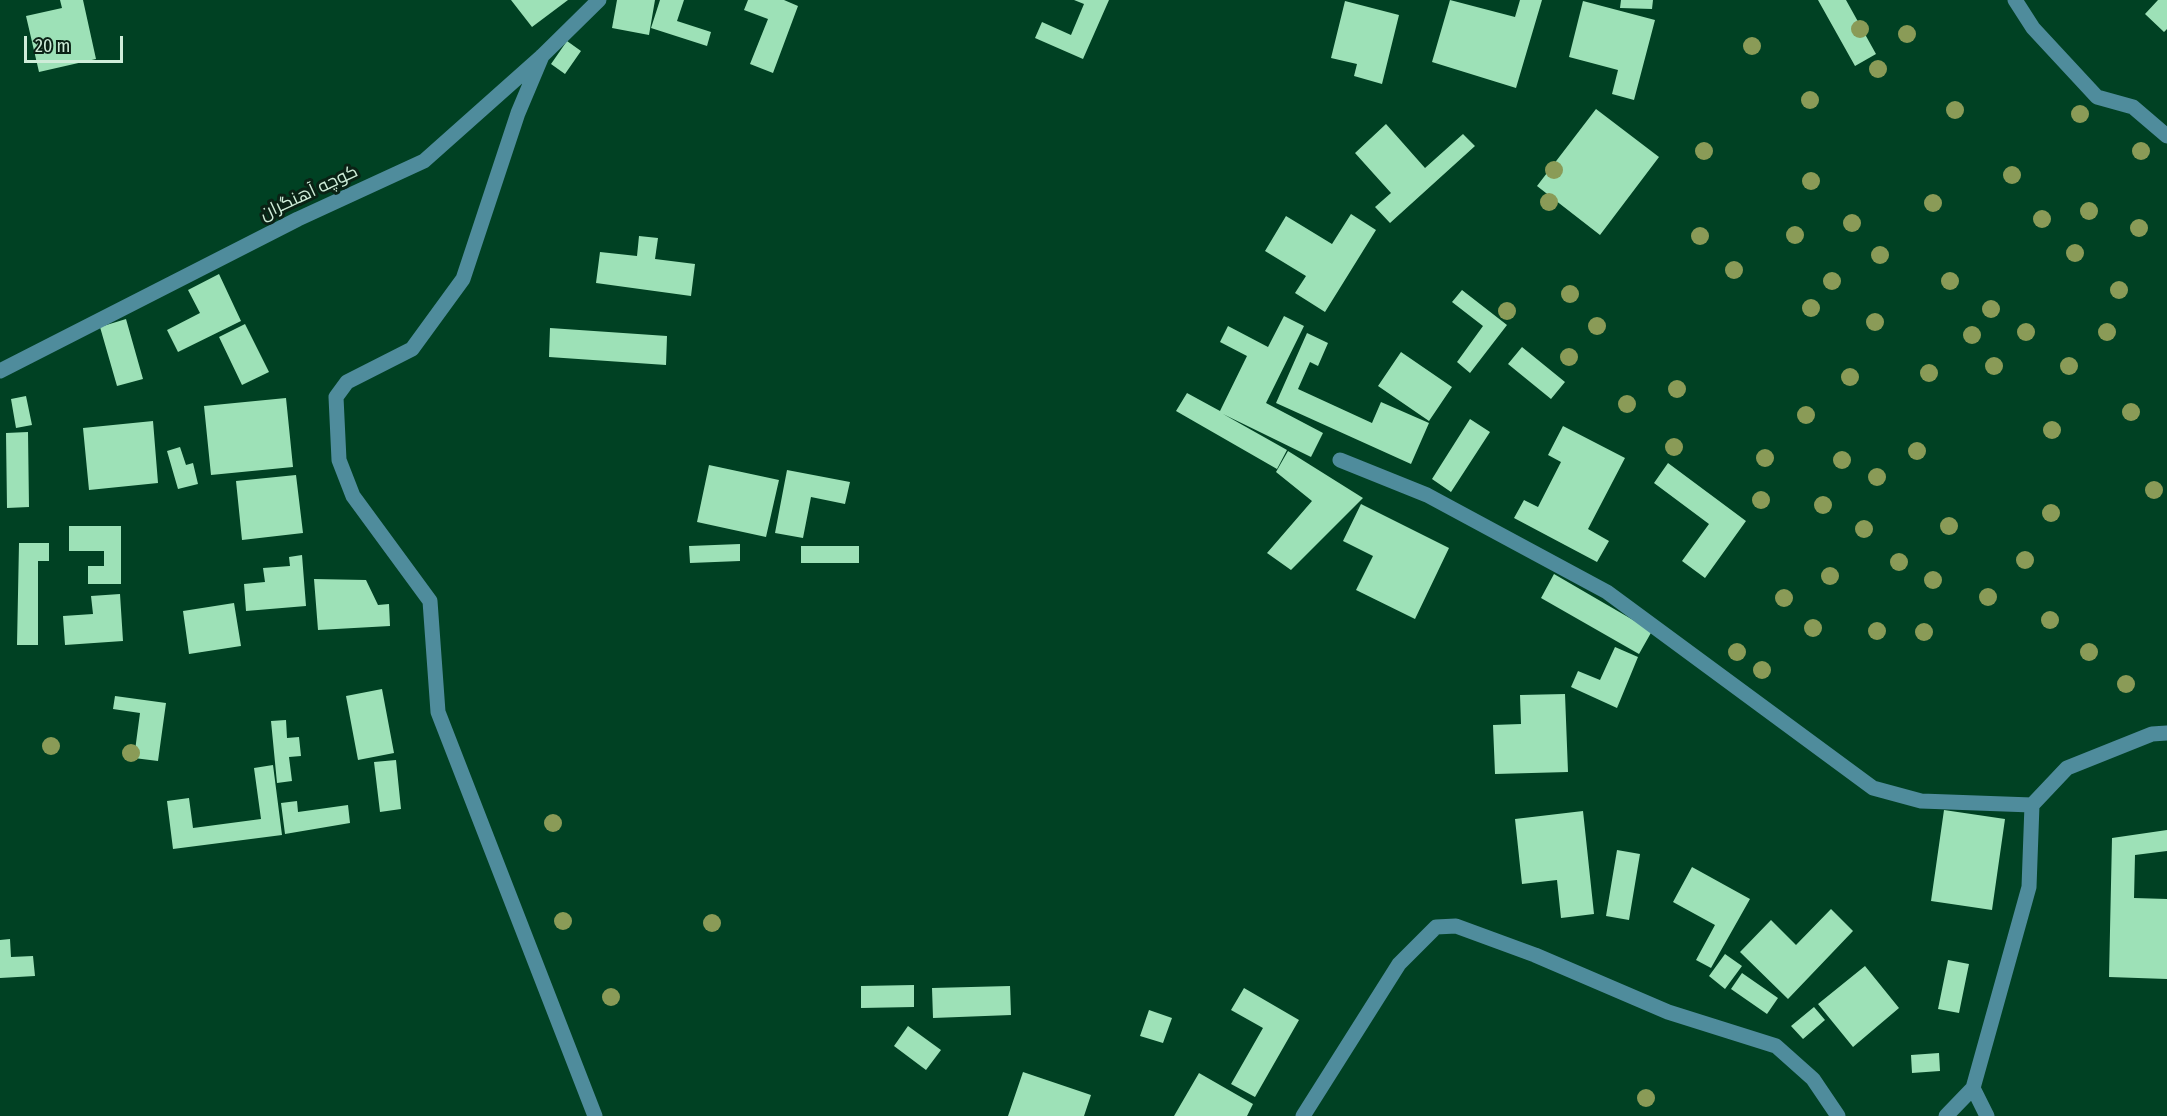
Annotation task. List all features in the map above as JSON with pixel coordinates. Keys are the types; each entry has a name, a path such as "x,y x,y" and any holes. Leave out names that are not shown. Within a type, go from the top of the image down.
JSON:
{"street":[{"name":"کوچه آهنگران","path":"0,370 298,219 424,161 542,56 599,0"},
{"path":"2015,0 2033,28 2097,97 2133,107 2167,136"},
{"path":"542,56 518,113 463,279 412,349 347,382 336,397 339,460 353,496 430,601 438,712 594,1116"},
{"path":"1340,460 1426,495 1607,592 1873,788 1921,801 2032,805"},
{"path":"1946,1116 1973,1088 2029,887 2032,805 2067,768 2152,734 2167,733"},
{"path":"1303,1116 1399,964 1437,927 1456,926 1535,955 1668,1012 1776,1046 1814,1079 1838,1116"},
{"path":"1973,1088 1987,1116"}],"building":[{"path":"60,0 83,0 96,59 39,72 26,16 62,8"},
{"path":"511,0 568,0 532,27"},
{"path":"617,0 655,0 649,35 612,28"},
{"path":"660,0 684,0 677,21 711,32 707,46 651,28"},
{"path":"748,0 784,0 798,6 773,73 750,64 768,19 744,10"},
{"path":"1074,0 1109,0 1083,59 1035,38 1042,22 1071,35 1084,4"},
{"path":"1450,0 1515,17 1520,0 1542,0 1516,88 1432,62"},
{"path":"1621,0 1653,0 1652,9 1620,8"},
{"path":"1818,0 1846,0 1876,54 1855,66"},
{"path":"2158,0 2167,0 2167,29 2164,32 2145,14"},
{"path":"1345,1 1399,15 1382,84 1354,76 1357,64 1331,58"},
{"path":"1583,1 1655,20 1634,100 1612,94 1618,70 1569,57"},
{"path":"567,41 581,51 565,74 551,64"},
{"path":"1596,109 1659,157 1600,235 1537,186"},
{"path":"1386,124 1425,168 1463,134 1475,146 1390,223 1375,207 1391,193 1355,153"},
{"path":"1351,214 1376,230 1325,312 1295,293 1306,276 1265,251 1286,216 1332,244"},
{"path":"639,236 658,238 655,259 695,264 691,296 596,283 600,252 637,256"},
{"path":"219,274 241,321 178,352 167,330 200,313 188,290"},
{"path":"1462,290 1507,325 1470,373 1457,362 1483,326 1452,302"},
{"path":"1284,316 1304,326 1266,403 1323,433 1311,457 1223,414 1287,450 1277,469 1176,411 1187,393 1220,411 1247,356 1220,342 1228,326 1268,347"},
{"path":"126,319 143,379 117,386 100,327"},
{"path":"245,324 269,372 242,385 219,337"},
{"path":"550,328 667,336 666,365 549,357"},
{"path":"1307,333 1328,343 1318,366 1310,362 1298,389 1372,423 1381,402 1429,423 1411,464 1276,403"},
{"path":"1522,347 1565,382 1551,399 1508,364"},
{"path":"1401,352 1452,387 1429,421 1378,386"},
{"path":"26,396 32,425 16,428 11,399"},
{"path":"286,398 293,467 211,475 204,406"},
{"path":"1470,419 1490,432 1451,492 1432,479"},
{"path":"153,421 158,483 89,490 83,428"},
{"path":"1563,426 1625,458 1588,529 1609,541 1597,562 1514,518 1524,500 1538,507 1561,462 1548,455"},
{"path":"28,432 29,507 7,508 6,433"},
{"path":"180,447 186,465 193,463 198,484 178,489 167,451"},
{"path":"1288,451 1363,498 1291,570 1267,553 1312,501 1276,472"},
{"path":"1668,463 1746,521 1705,578 1682,561 1709,524 1654,483"},
{"path":"709,465 779,480 766,537 697,522"},
{"path":"787,470 850,482 845,504 811,497 803,538 775,533"},
{"path":"296,475 303,533 242,540 236,481"},
{"path":"1361,504 1449,548 1415,619 1356,590 1373,556 1343,541"},
{"path":"69,526 121,526 121,584 88,584 88,566 104,566 104,551 69,551"},
{"path":"19,543 49,543 49,561 38,561 38,645 17,645"},
{"path":"740,544 740,561 690,563 689,546"},
{"path":"801,546 859,546 859,563 801,563"},
{"path":"302,555 306,606 246,611 244,584 265,582 263,568 290,566 289,557"},
{"path":"1554,574 1652,631 1639,654 1541,598"},
{"path":"314,579 366,580 378,605 389,604 390,626 318,630"},
{"path":"120,594 123,641 65,645 63,616 93,614 91,596"},
{"path":"234,603 241,646 189,654 183,611"},
{"path":"1615,647 1638,657 1617,708 1571,687 1578,671 1600,680"},
{"path":"382,689 394,753 358,760 346,696"},
{"path":"1565,694 1568,772 1495,774 1493,725 1521,724 1520,695"},
{"path":"115,696 166,703 158,761 134,758 140,713 113,709"},
{"path":"286,720 287,738 299,737 301,756 289,757 292,781 277,783 271,721"},
{"path":"396,760 401,809 380,812 374,762"},
{"path":"273,765 282,835 173,849 167,801 189,798 193,828 261,819 254,768"},
{"path":"297,801 298,812 348,805 350,823 285,834 281,803"},
{"path":"1944,810 2005,819 1992,910 1931,901"},
{"path":"1583,811 1594,914 1561,918 1557,880 1522,884 1515,819"},
{"path":"2167,830 2167,851 2135,855 2134,898 2167,899 2167,979 2109,977 2112,838"},
{"path":"1617,850 1640,854 1629,920 1606,916"},
{"path":"1692,867 1750,899 1711,968 1696,960 1715,925 1673,902"},
{"path":"1831,909 1853,931 1788,999 1740,952 1771,920 1796,945"},
{"path":"10,939 11,957 33,956 35,976 0,978 0,940"},
{"path":"1725,954 1742,966 1725,989 1709,976"},
{"path":"1948,960 1969,964 1959,1013 1938,1009"},
{"path":"1865,966 1899,1008 1853,1047 1818,1004"},
{"path":"1742,973 1778,998 1767,1014 1731,989"},
{"path":"914,985 914,1007 861,1008 861,986"},
{"path":"1010,986 1011,1015 933,1018 932,988"},
{"path":"1244,988 1299,1020 1255,1097 1231,1084 1263,1028 1231,1010"},
{"path":"1814,1007 1825,1020 1803,1039 1791,1026"},
{"path":"1149,1010 1172,1018 1163,1043 1140,1036"},
{"path":"908,1026 941,1050 926,1070 894,1046"},
{"path":"1939,1053 1940,1071 1912,1073 1911,1055"},
{"path":"1023,1072 1091,1095 1084,1116 1008,1116"},
{"path":"1199,1073 1253,1104 1247,1116 1174,1116"}]}
